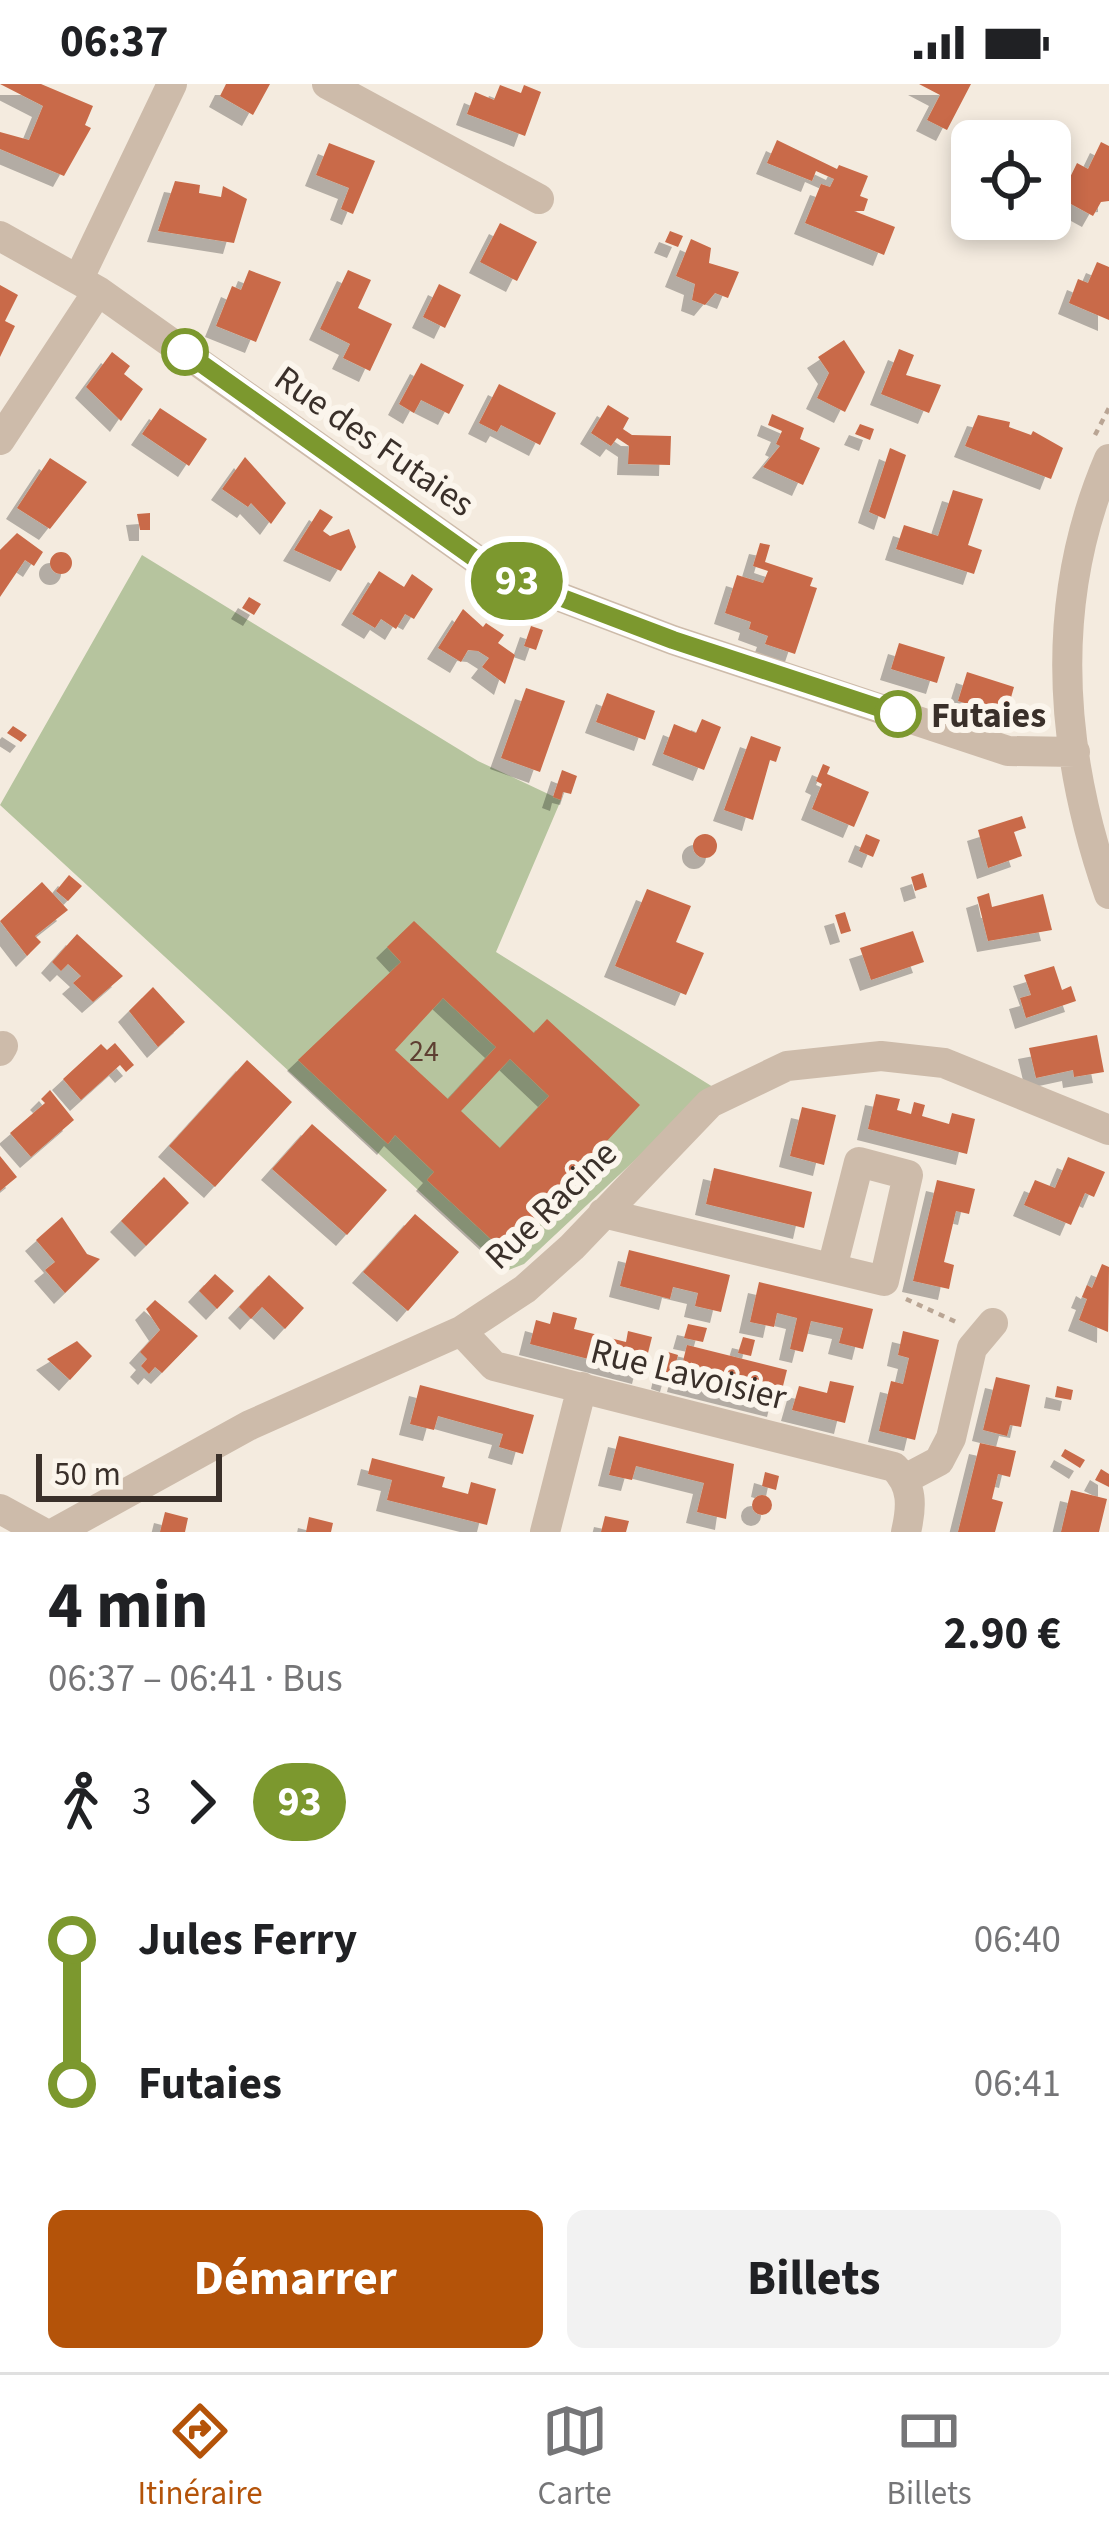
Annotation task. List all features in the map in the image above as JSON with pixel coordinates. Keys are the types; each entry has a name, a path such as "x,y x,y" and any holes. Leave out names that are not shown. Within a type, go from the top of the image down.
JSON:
{"street":[{"path":"0,440 89,285 172,84"},
{"path":"327,84 539,199"},
{"name":"Rue des Futaies","path":"0,236 89,285 494,572 673,640 1008,752 1075,752"},
{"path":"1109,459 1082,521 1064,670 1089,837 1109,894"},
{"name":"Rue Racine","path":"56,1532 250,1425 461,1331 525,1289 710,1103 787,1066 881,1056 944,1063 1109,1130"},
{"path":"603,1213 884,1281 908,1174 859,1162 832,1268"},
{"path":"905,1532 911,1498 905,1479 939,1461 951,1438 972,1348 988,1329"},
{"name":"Rue Lavoisier","path":"461,1331 494,1366 873,1458 905,1479"},
{"path":"545,1532 582,1387"},
{"path":"0,1509 43,1532"}],"path":[{"path":"884,1281 891,1292 988,1329"}],"green space":[{"path":"142,555 478,761 561,800 496,952 713,1087 524,1264 506,1271 0,805"}],"building":[{"path":"0,84 41,84 93,106 85,125 91,128 64,176 0,149 0,132 29,140 43,106"},
{"path":"226,84 270,84 253,115 220,96"},
{"path":"919,84 971,84 947,130 927,120 940,95"},
{"path":"500,85 521,93 524,85 541,92 525,136 467,114 475,92 494,100"},
{"path":"777,140 837,169 839,165 868,176 860,196 868,199 864,211 854,211 895,227 884,255 805,223 821,184 830,187 834,179 816,171 812,181 767,163"},
{"path":"1101,142 1109,146 1109,201 1101,202 1093,216 1071,204 1071,175 1077,163 1088,169"},
{"path":"329,143 375,161 353,214 341,209 349,188 316,175"},
{"path":"175,181 200,185 199,193 221,197 223,186 247,199 234,243 158,231"},
{"path":"500,223 537,242 517,281 480,262"},
{"path":"670,231 683,236 678,247 665,242"},
{"path":"691,239 711,248 709,263 739,272 728,298 715,293 705,305 692,300 695,284 676,276"},
{"path":"1097,262 1109,267 1109,320 1069,303 1078,279 1088,283"},
{"path":"249,270 281,282 256,342 216,326 232,286 241,290"},
{"path":"348,270 371,280 358,308 392,324 370,371 343,358 350,344 320,329"},
{"path":"439,284 461,295 445,328 423,317"},
{"path":"0,285 18,295 5,321 15,326 0,357"},
{"path":"844,340 865,372 845,412 817,398 829,373 818,357"},
{"path":"899,349 914,355 906,375 941,385 929,413 881,394"},
{"path":"112,352 130,366 124,374 143,389 121,421 86,387"},
{"path":"421,363 464,385 449,414 421,400 414,413 399,404"},
{"path":"499,384 556,413 540,445 501,425 497,432 479,423"},
{"path":"608,405 629,418 623,429 632,435 671,436 670,465 628,464 629,446 617,438 611,446 591,433"},
{"path":"160,408 207,439 189,466 142,434"},
{"path":"772,414 804,428 800,439 820,448 803,485 763,467 780,446 776,444 782,431 768,425"},
{"path":"978,415 1010,422 1009,427 1031,435 1033,431 1063,448 1051,479 965,446"},
{"path":"860,424 874,429 870,440 855,434"},
{"path":"890,448 906,455 885,519 869,512"},
{"path":"245,457 286,503 271,524 251,503 248,507 222,489"},
{"path":"50,458 87,482 50,529 17,508"},
{"path":"953,490 983,499 968,545 982,550 974,574 896,549 904,525 938,536"},
{"path":"320,509 333,517 323,531 330,536 349,529 356,547 341,571 294,550"},
{"path":"150,513 150,530 140,530 137,514"},
{"path":"17,533 43,552 34,566 25,560 0,597 0,550"},
{"path":"760,543 770,545 765,562 813,578 810,586 817,588 795,654 765,644 768,636 749,629 751,622 725,613 737,575 763,583 768,571 753,566"},
{"path":"61,552 72,563 61,574 50,563"},
{"path":"379,571 404,587 412,574 433,589 414,619 405,614 396,629 381,619 375,628 352,614"},
{"path":"249,597 261,604 254,615 242,608"},
{"path":"463,609 483,627 486,623 504,635 498,643 515,655 505,684 482,667 489,658 478,651 468,650 461,662 438,648"},
{"path":"531,626 543,630 536,650 524,646"},
{"path":"899,643 945,657 937,683 891,669"},
{"path":"967,672 1014,687 1006,715 958,701"},
{"path":"526,688 565,701 540,772 501,758"},
{"path":"607,693 655,711 645,740 596,722"},
{"path":"702,719 721,727 704,770 663,754 674,724 696,733"},
{"path":"13,726 27,735 21,742 7,733"},
{"path":"751,736 781,747 776,762 770,760 753,820 724,810"},
{"path":"823,764 830,767 827,774 869,792 854,827 812,809 822,784 816,781"},
{"path":"562,770 577,776 571,794 563,792 561,800 553,797"},
{"path":"1022,816 1026,828 1014,832 1022,856 988,868 978,830"},
{"path":"705,834 714,837 714,855 705,858 696,855 693,846 696,837"},
{"path":"866,834 880,840 873,857 859,851"},
{"path":"923,873 927,887 915,891 911,877"},
{"path":"69,875 82,886 68,901 56,891"},
{"path":"42,882 68,910 35,936 41,942 27,956 0,921"},
{"path":"647,889 691,906 676,942 704,953 686,995 615,966"},
{"path":"989,893 992,907 1043,894 1052,930 988,941 977,897"},
{"path":"845,912 851,931 841,934 835,915"},
{"path":"414,921 534,1033 547,1019 640,1105 505,1252 427,1180 434,1172 395,1135 388,1144 298,1060 401,962 387,947","holes":["443,998 496,1047 448,1099 395,1050","510,1059 549,1096 500,1148 461,1111"]},
{"path":"913,931 924,962 871,980 860,948"},
{"path":"77,934 123,976 93,1002 73,983 81,976 68,964 61,971 52,962"},
{"path":"1054,966 1062,990 1071,986 1076,1001 1026,1018 1020,998 1031,995 1024,975"},
{"path":"153,987 185,1022 158,1047 129,1011"},
{"path":"1097,1035 1104,1072 1074,1077 1073,1070 1036,1078 1029,1048"},
{"path":"115,1043 134,1065 126,1072 120,1065 81,1100 63,1079 101,1044 107,1050"},
{"path":"247,1060 292,1102 215,1187 169,1146"},
{"path":"50,1090 74,1120 31,1157 10,1133 45,1103 41,1099"},
{"path":"876,1094 900,1099 897,1110 911,1114 914,1102 925,1105 922,1116 949,1124 952,1113 975,1119 967,1154 868,1129"},
{"path":"802,1107 836,1115 824,1165 790,1156"},
{"path":"312,1124 387,1190 347,1235 272,1169"},
{"path":"0,1156 17,1177 0,1191"},
{"path":"1068,1157 1105,1172 1094,1197 1085,1193 1071,1225 1024,1205 1035,1180 1055,1188"},
{"path":"714,1168 812,1192 804,1228 706,1204"},
{"path":"164,1177 189,1203 146,1246 121,1221"},
{"path":"937,1180 975,1189 969,1214 956,1211 944,1262 954,1265 949,1289 913,1281"},
{"path":"415,1214 459,1252 408,1311 363,1272"},
{"path":"62,1217 87,1254 100,1259 65,1293 45,1270 55,1262 36,1240"},
{"path":"629,1250 730,1275 721,1312 695,1306 698,1293 673,1287 670,1299 620,1286"},
{"path":"1102,1264 1109,1267 1108,1332 1079,1320 1087,1299 1082,1297 1087,1285 1092,1288"},
{"path":"215,1274 234,1291 217,1309 199,1291"},
{"path":"269,1275 304,1308 285,1329 262,1307 251,1319 239,1307"},
{"path":"759,1282 873,1309 863,1349 839,1343 843,1328 811,1321 803,1352 790,1349 797,1318 777,1313 774,1327 750,1322"},
{"path":"155,1300 198,1336 162,1373 155,1367 149,1374 141,1366 147,1359 140,1352 160,1330 146,1309"},
{"path":"553,1312 577,1318 574,1329 626,1342 628,1331 652,1337 643,1373 530,1344 536,1320 550,1324"},
{"path":"688,1324 707,1328 703,1342 684,1338"},
{"path":"903,1331 939,1340 915,1440 879,1431 891,1381 903,1384 909,1358 898,1355"},
{"path":"743,1337 755,1340 751,1356 738,1353"},
{"path":"77,1341 92,1356 70,1380 47,1359"},
{"path":"687,1345 787,1370 778,1406 678,1381"},
{"path":"668,1352 678,1355 671,1381 662,1378"},
{"path":"996,1377 1030,1385 1021,1427 1010,1425 1007,1436 983,1430"},
{"path":"830,1381 854,1386 845,1423 792,1410 799,1386 827,1393"},
{"path":"420,1385 534,1415 523,1454 499,1447 503,1434 438,1416 434,1430 410,1424"},
{"path":"1057,1386 1073,1390 1071,1400 1055,1397"},
{"path":"619,1436 734,1464 726,1519 697,1512 704,1483 636,1466 632,1480 609,1475"},
{"path":"980,1443 1016,1451 1010,1477 998,1474 992,1499 1003,1502 995,1532 958,1532"},
{"path":"1065,1449 1085,1460 1080,1468 1061,1456"},
{"path":"372,1458 445,1477 442,1487 468,1494 471,1482 496,1489 487,1525 387,1500 392,1480 368,1474"},
{"path":"1101,1469 1109,1474 1109,1487 1095,1480"},
{"path":"765,1472 779,1476 776,1490 762,1486"},
{"path":"1071,1490 1107,1499 1099,1532 1061,1532"},
{"path":"762,1495 772,1505 762,1515 752,1505"},
{"path":"165,1512 188,1518 185,1532 160,1532"},
{"path":"605,1516 629,1521 626,1532 601,1532"},
{"path":"309,1517 333,1523 331,1532 306,1532"}],"bus line":[{"name":"93","path":"185,352 494,572 673,640 898,714"}],"place":[{"name":"Futaies","path":"898,714"}]}
